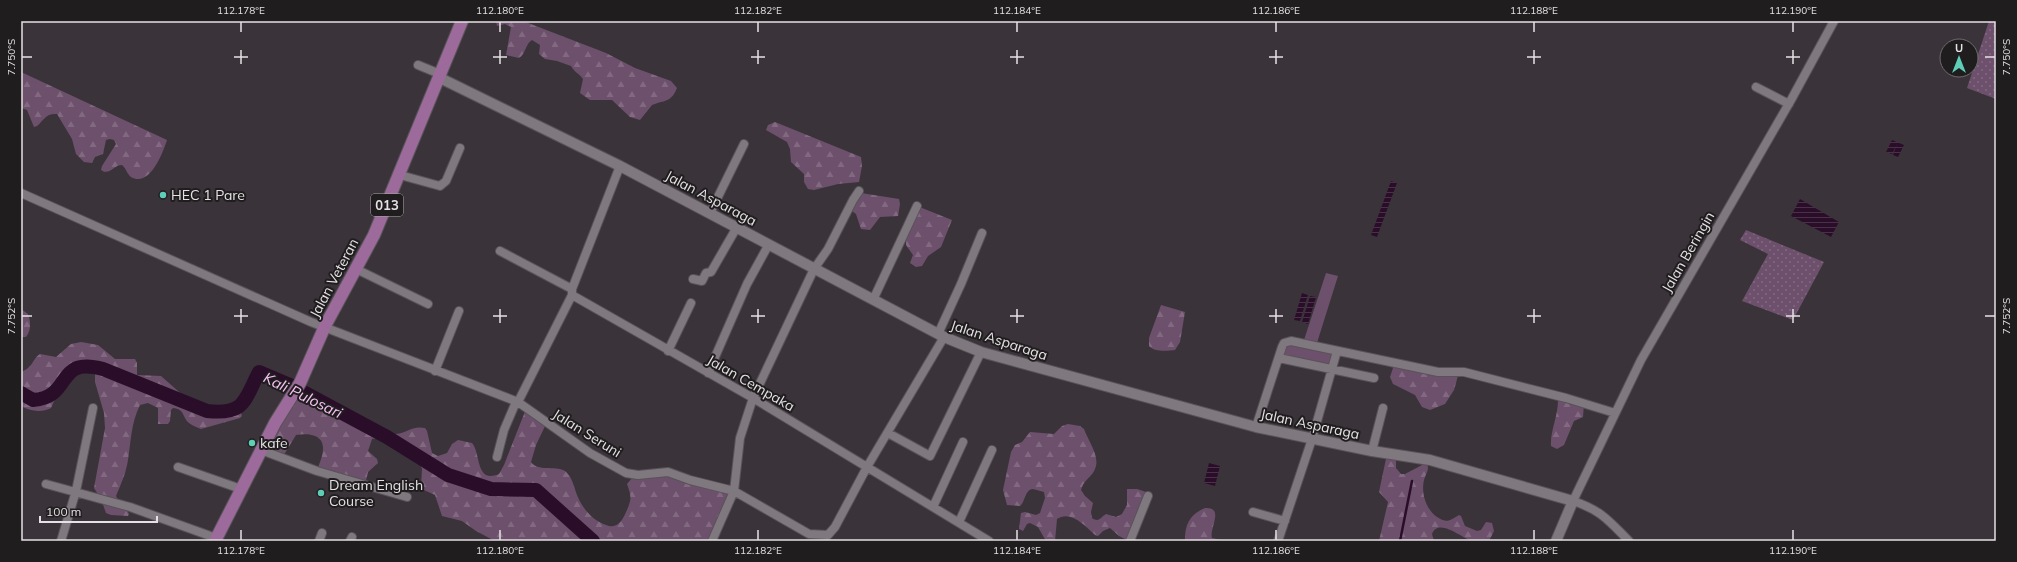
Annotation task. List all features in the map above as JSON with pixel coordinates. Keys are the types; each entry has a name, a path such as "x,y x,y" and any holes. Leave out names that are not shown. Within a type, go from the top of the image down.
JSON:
{"main road":[{"name":"Jalan Veteran","path":"218,540 241,489 261,450 300,383 326,326 374,235 400,175 462,21"}],"street":[{"name":"Jalan Beringin","path":"1573,501 1641,360 1789,104 1834,21"},
{"path":"418,65 439,75"},
{"name":"Jalan Asparaga","path":"439,75 620,166 941,335 981,352 1256,427 1372,451 1430,460 1573,501"},
{"path":"1756,87 1789,104"},
{"path":"710,213 744,144"},
{"path":"400,175 440,186 446,181 460,148"},
{"path":"497,456 504,430 572,292 620,166"},
{"path":"712,541 734,491 740,438 753,398 814,269 828,249 859,191"},
{"name":"Jalan Seruni","path":"21,193 326,326 435,371 517,402 590,453 626,473 638,475 668,472 690,480 734,491 809,534 828,538 888,433 941,335 982,233"},
{"path":"873,300 917,206"},
{"path":"693,278 702,281 706,273 711,272 737,227"},
{"path":"708,373 747,284 769,244"},
{"name":"Jalan Cempaka","path":"500,251 572,292 668,351 753,398 989,541"},
{"path":"356,269 428,304"},
{"path":"668,351 691,303"},
{"path":"435,371 458,311"},
{"path":"1256,427 1284,343 1290,341 1438,372 1464,372 1566,398 1616,413"},
{"path":"1278,541 1312,439 1337,351"},
{"path":"888,433 930,456 981,352"},
{"path":"1279,358 1374,378"},
{"path":"61,541 76,491 94,408"},
{"path":"1372,451 1383,408"},
{"path":"933,507 963,442"},
{"path":"261,450 317,471 407,497"},
{"path":"959,522 992,450"},
{"path":"178,467 241,489"},
{"path":"46,484 76,491 137,510 218,540"},
{"path":"1130,541 1148,496"},
{"path":"1556,541 1573,501 1593,508 1604,516 1630,541"},
{"path":"1253,512 1285,521"},
{"path":"319,541 322,533"}],"green space":[{"path":"496,21 523,21 606,53 635,68 671,81 677,88 675,93 670,99 652,105 640,120 630,117 612,100 590,100 580,93 583,79 571,66 545,59 539,54 540,45 532,40 519,58 506,55 511,27 505,24 497,26"},
{"path":"1989,21 1996,21 1996,99 1967,88 1970,78 1979,78 1979,51"},
{"path":"21,72 167,140 155,167 144,178 138,179 131,177 122,165 104,172 101,170 102,166 116,144 114,140 106,140 103,154 95,157 92,163 84,162 76,154 72,139 57,114 46,117 34,127 27,110 21,108"},
{"path":"775,122 861,157 862,166 859,182 838,184 814,190 808,189 804,182 804,174 791,162 790,149 787,142 766,130 768,125"},
{"path":"861,193 899,199 900,204 898,216 880,217 870,230 861,229 856,214 848,208"},
{"path":"917,206 952,220 941,247 928,256 922,266 916,267 910,263 913,255 906,245 906,234"},
{"path":"1746,230 1824,262 1793,320 1742,301 1768,254 1740,240"},
{"path":"1326,273 1338,276 1316,346 1337,351 1331,369 1279,358 1284,343 1303,343"},
{"path":"1161,305 1185,312 1180,342 1175,350 1157,350 1149,346 1149,338"},
{"path":"21,309 28,314 30,320 30,329 26,337 21,337"},
{"path":"81,342 98,345 115,359 135,359 137,363 137,375 161,376 187,399 214,410 234,406 240,410 242,416 240,418 201,429 189,423 180,410 173,408 171,410 170,421 168,424 158,424 158,408 148,403 140,405 133,425 126,469 116,496 128,512 128,516 111,515 106,513 101,499 94,488 105,428 104,413 95,382 95,367 79,366 66,374 51,408 36,411 21,406 21,372 28,368 40,354 56,357 71,344"},
{"path":"1395,362 1459,372 1454,390 1445,404 1430,410 1422,407 1415,395 1393,384 1390,377"},
{"path":"298,388 356,421 395,434 420,427 425,428 432,453 438,456 447,453 452,444 458,440 472,443 482,471 486,475 491,476 499,474 504,465 526,409 546,424 536,445 531,462 538,467 556,468 565,471 571,479 579,500 585,509 592,517 601,523 610,526 617,525 624,517 630,503 627,484 632,478 660,472 734,491 713,541 495,541 476,531 462,521 442,516 435,495 421,487 422,469 417,456 387,437 372,439 368,451 377,459 378,463 368,472 365,485 317,471 323,449 323,444 318,437 305,434 296,435 282,458 261,450"},
{"path":"1558,400 1584,403 1583,417 1574,421 1564,445 1557,449 1551,446 1551,440"},
{"path":"1068,424 1080,426 1084,429 1094,450 1096,466 1094,471 1083,484 1081,490 1093,503 1091,512 1092,518 1098,520 1106,514 1116,517 1122,514 1127,505 1127,489 1137,489 1149,493 1150,499 1147,511 1127,540 1119,536 1110,528 1103,531 1098,536 1095,535 1078,520 1067,516 1057,519 1055,541 1046,541 1038,527 1030,523 1027,524 1023,531 1019,529 1021,513 1025,512 1036,515 1040,513 1045,498 1044,492 1033,489 1028,491 1020,506 1007,505 1003,490 1011,452 1015,445 1022,442 1030,432 1054,434 1062,426"},
{"path":"1387,454 1396,459 1396,468 1401,474 1405,474 1426,463 1428,468 1423,493 1429,509 1433,514 1446,521 1459,515 1461,516 1465,526 1477,531 1481,530 1486,522 1492,523 1494,531 1489,541 1473,541 1451,530 1440,528 1435,529 1432,534 1434,541 1379,541 1388,502 1379,492"},
{"path":"1205,508 1211,509 1215,514 1212,538 1227,541 1185,541 1189,521 1195,514"}],"shaded area":[{"path":"1892,140 1904,145 1898,157 1893,155 1897,144 1892,154 1886,152"},
{"path":"1391,181 1397,183 1377,237 1371,235"},
{"path":"1800,199 1839,222 1831,237 1791,216"},
{"path":"1302,293 1308,295 1300,321 1294,320"},
{"path":"1310,296 1316,297 1308,324 1302,322"},
{"path":"1209,463 1220,466 1215,486 1204,483"}],"waterway":[{"name":"Kali Pulosari","path":"21,393 33,400 46,397 54,392 70,372 77,368 88,366 103,369 207,411 220,412 229,411 242,404 259,372 292,386 387,437 448,475 491,489 536,490 593,541"},
{"path":"1400,541 1412,481"}],"place":[{"name":"HEC 1 Pare","path":"163,195"},
{"name":"kafe","path":"252,443"},
{"name":"Dream English Course","path":"321,493"}]}
